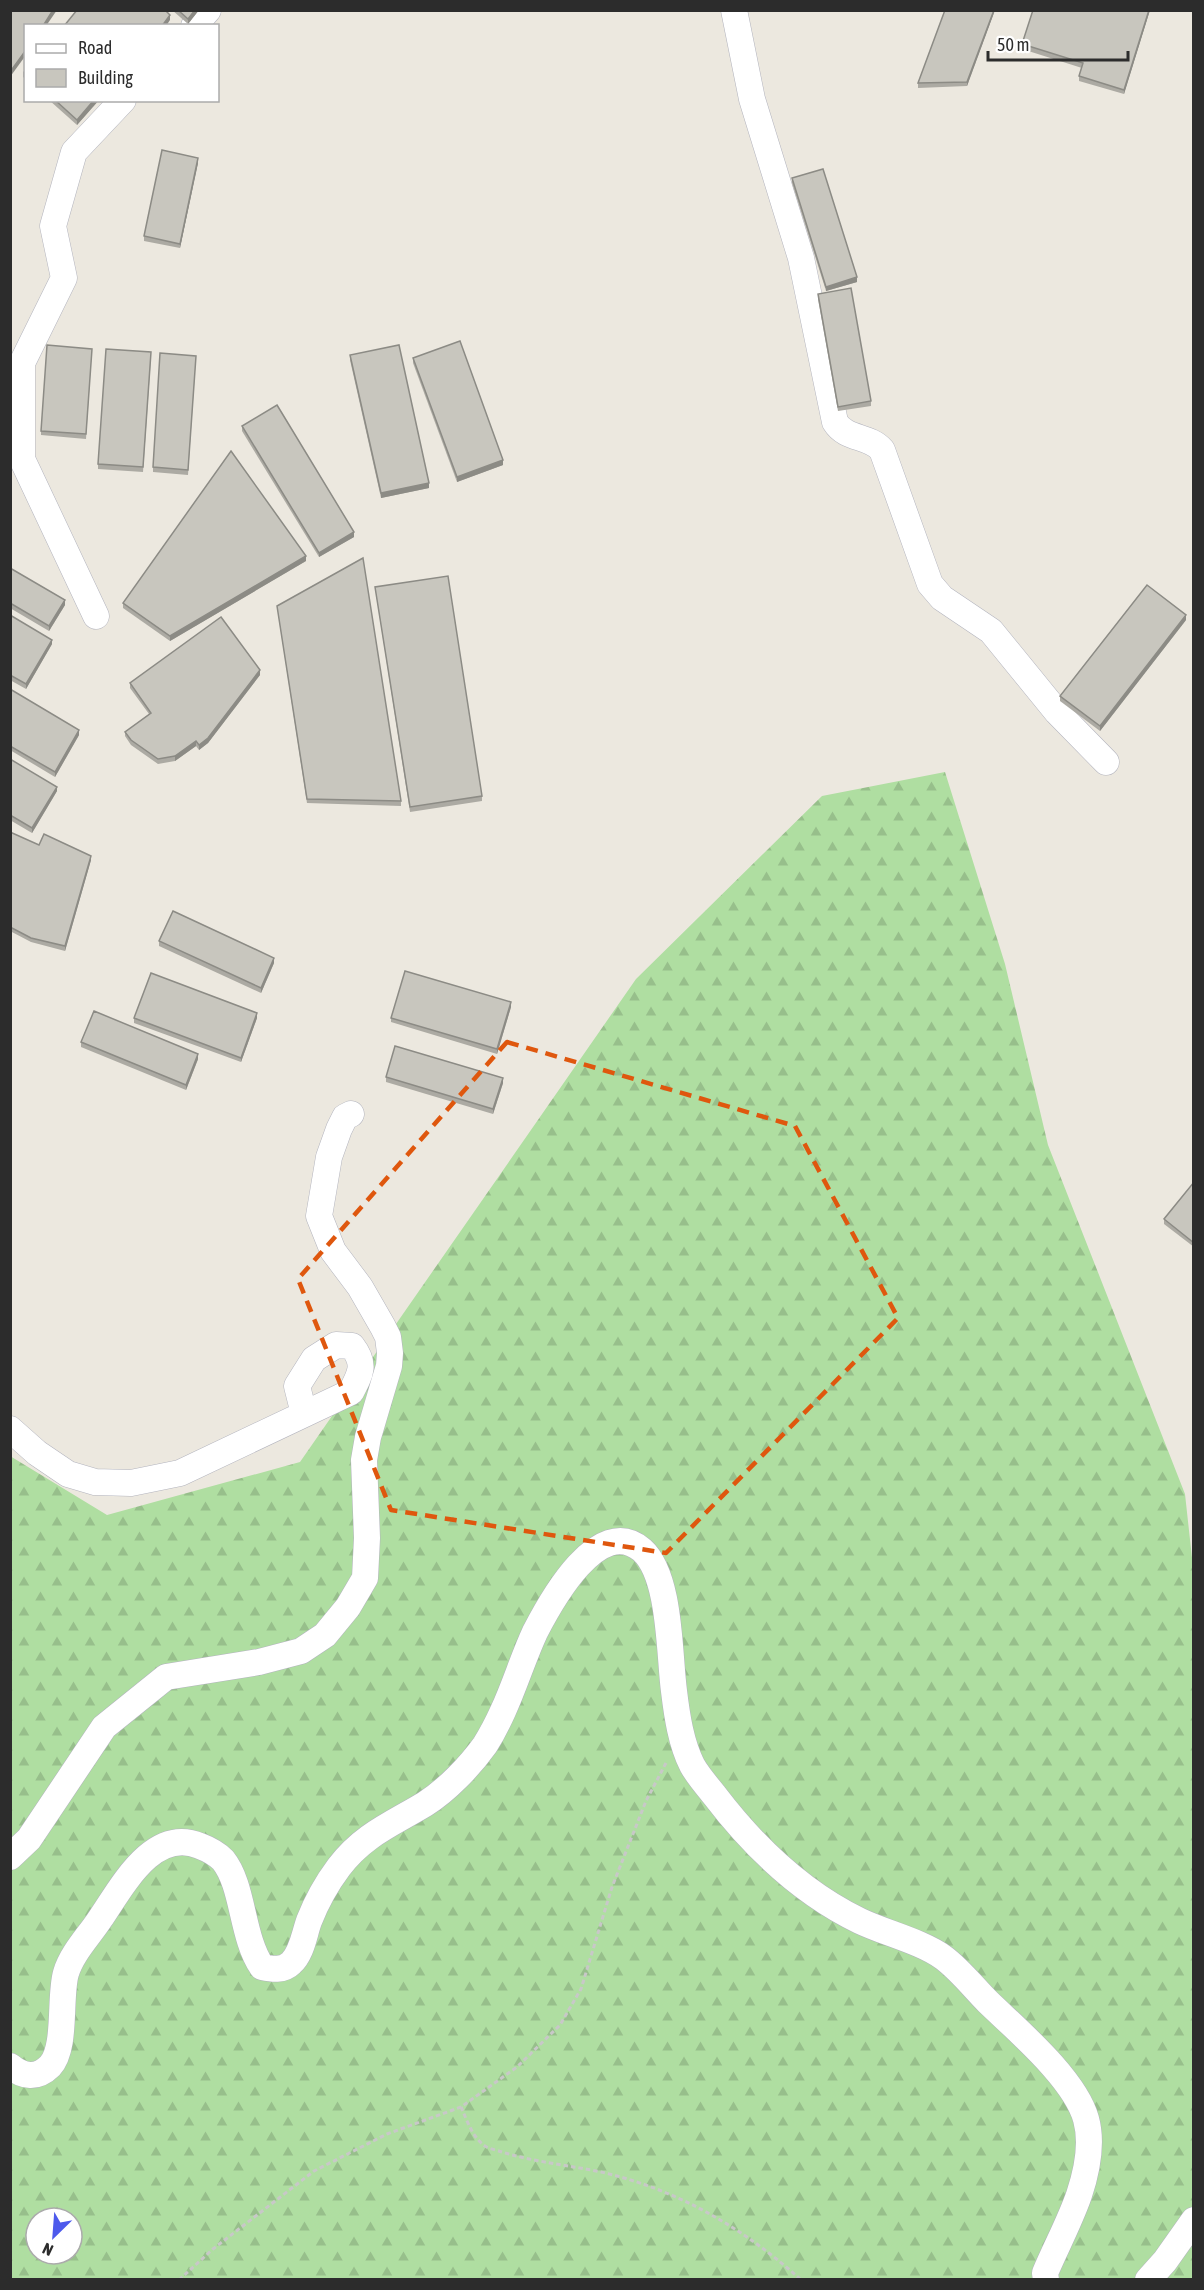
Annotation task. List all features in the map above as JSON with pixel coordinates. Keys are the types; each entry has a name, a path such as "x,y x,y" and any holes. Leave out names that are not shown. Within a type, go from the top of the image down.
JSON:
{"street":[{"path":"196,24 208,10"},
{"path":"734,10 752,99 801,258 835,422 846,434 873,442 882,450 930,584 942,598 991,631 1057,712 1107,762"},
{"path":"96,616 21,459 22,363 64,278 52,226 74,152 121,102"},
{"path":"10,1857 29,1839 104,1727 166,1677 259,1662 301,1651 325,1635 348,1607 365,1578 367,1538 364,1460 368,1437 389,1366 388,1337 374,1310 333,1251 319,1216 329,1157 345,1117 351,1114"},
{"path":"10,1429 37,1453 68,1474 95,1482 131,1483 180,1473 304,1414"},
{"path":"10,2066 27,2076 38,2075 51,2065 58,2047 66,1972 75,1955 135,1868 154,1850 174,1842 190,1841 210,1849 223,1861 233,1880 250,1944 262,1967 283,1969 292,1963 322,1894 334,1872 352,1849 428,1802 458,1776 484,1746 502,1713 536,1631 579,1563 597,1549 614,1541 630,1543 643,1550 663,1587 681,1735 693,1767 733,1819 770,1859 830,1904 856,1919 943,1957 1039,2051 1070,2088 1085,2116 1089,2136 1088,2161 1078,2196 1045,2273 1046,2280"},
{"path":"1148,2280 1194,2220"}],"path":[{"path":"179,2280 213,2249 314,2171 387,2134 461,2107 517,2067 560,2025 581,1989 612,1887 646,1801 681,1735"},
{"path":"461,2107 473,2132 485,2146 518,2157 603,2172 664,2191 717,2216 778,2259 801,2280"}],"highlighted area":[{"path":"507,1042 795,1126 898,1318 666,1553 391,1510 298,1279"}],"green space":[{"path":"945,772 1005,964 1048,1145 1185,1494 1194,1576 1193,2279 11,2279 10,1456 107,1515 300,1462 636,979 822,796"}],"building":[{"path":"10,10 53,10 44,24 24,24 24,53 10,72"},
{"path":"77,10 165,10 170,15 163,24 66,24"},
{"path":"178,10 195,10 188,19"},
{"path":"945,10 994,10 967,82 918,83"},
{"path":"1033,10 1149,10 1124,90 1079,76 1083,63 1022,44"},
{"path":"57,102 92,102 77,120"},
{"path":"162,150 198,158 180,244 144,236"},
{"path":"823,169 857,277 826,287 792,178"},
{"path":"851,288 871,401 838,407 818,294"},
{"path":"460,341 503,460 457,477 413,358"},
{"path":"47,345 92,349 86,434 41,431"},
{"path":"399,345 429,483 381,493 350,355"},
{"path":"106,349 151,352 143,467 98,464"},
{"path":"160,353 196,356 188,470 153,467"},
{"path":"277,405 354,532 319,553 242,426"},
{"path":"231,451 306,556 170,636 123,603"},
{"path":"363,558 401,801 307,799 277,606"},
{"path":"10,568 65,600 49,626 10,603"},
{"path":"448,576 482,796 410,807 375,587"},
{"path":"1147,585 1186,615 1100,726 1060,696"},
{"path":"10,615 52,640 26,684 10,675"},
{"path":"221,617 260,670 208,738 199,745 196,741 175,756 158,759 131,740 125,732 151,713 130,683"},
{"path":"10,689 79,730 55,772 10,746"},
{"path":"10,759 57,787 32,828 10,815"},
{"path":"10,832 39,845 44,834 91,856 65,946 31,938 10,927"},
{"path":"173,911 274,958 261,988 159,941"},
{"path":"405,971 511,1002 497,1049 391,1018"},
{"path":"151,973 257,1013 241,1058 134,1018"},
{"path":"94,1011 198,1054 186,1085 81,1042"},
{"path":"395,1046 503,1078 493,1109 386,1077"},
{"path":"1194,1182 1194,1243 1164,1219"}]}
